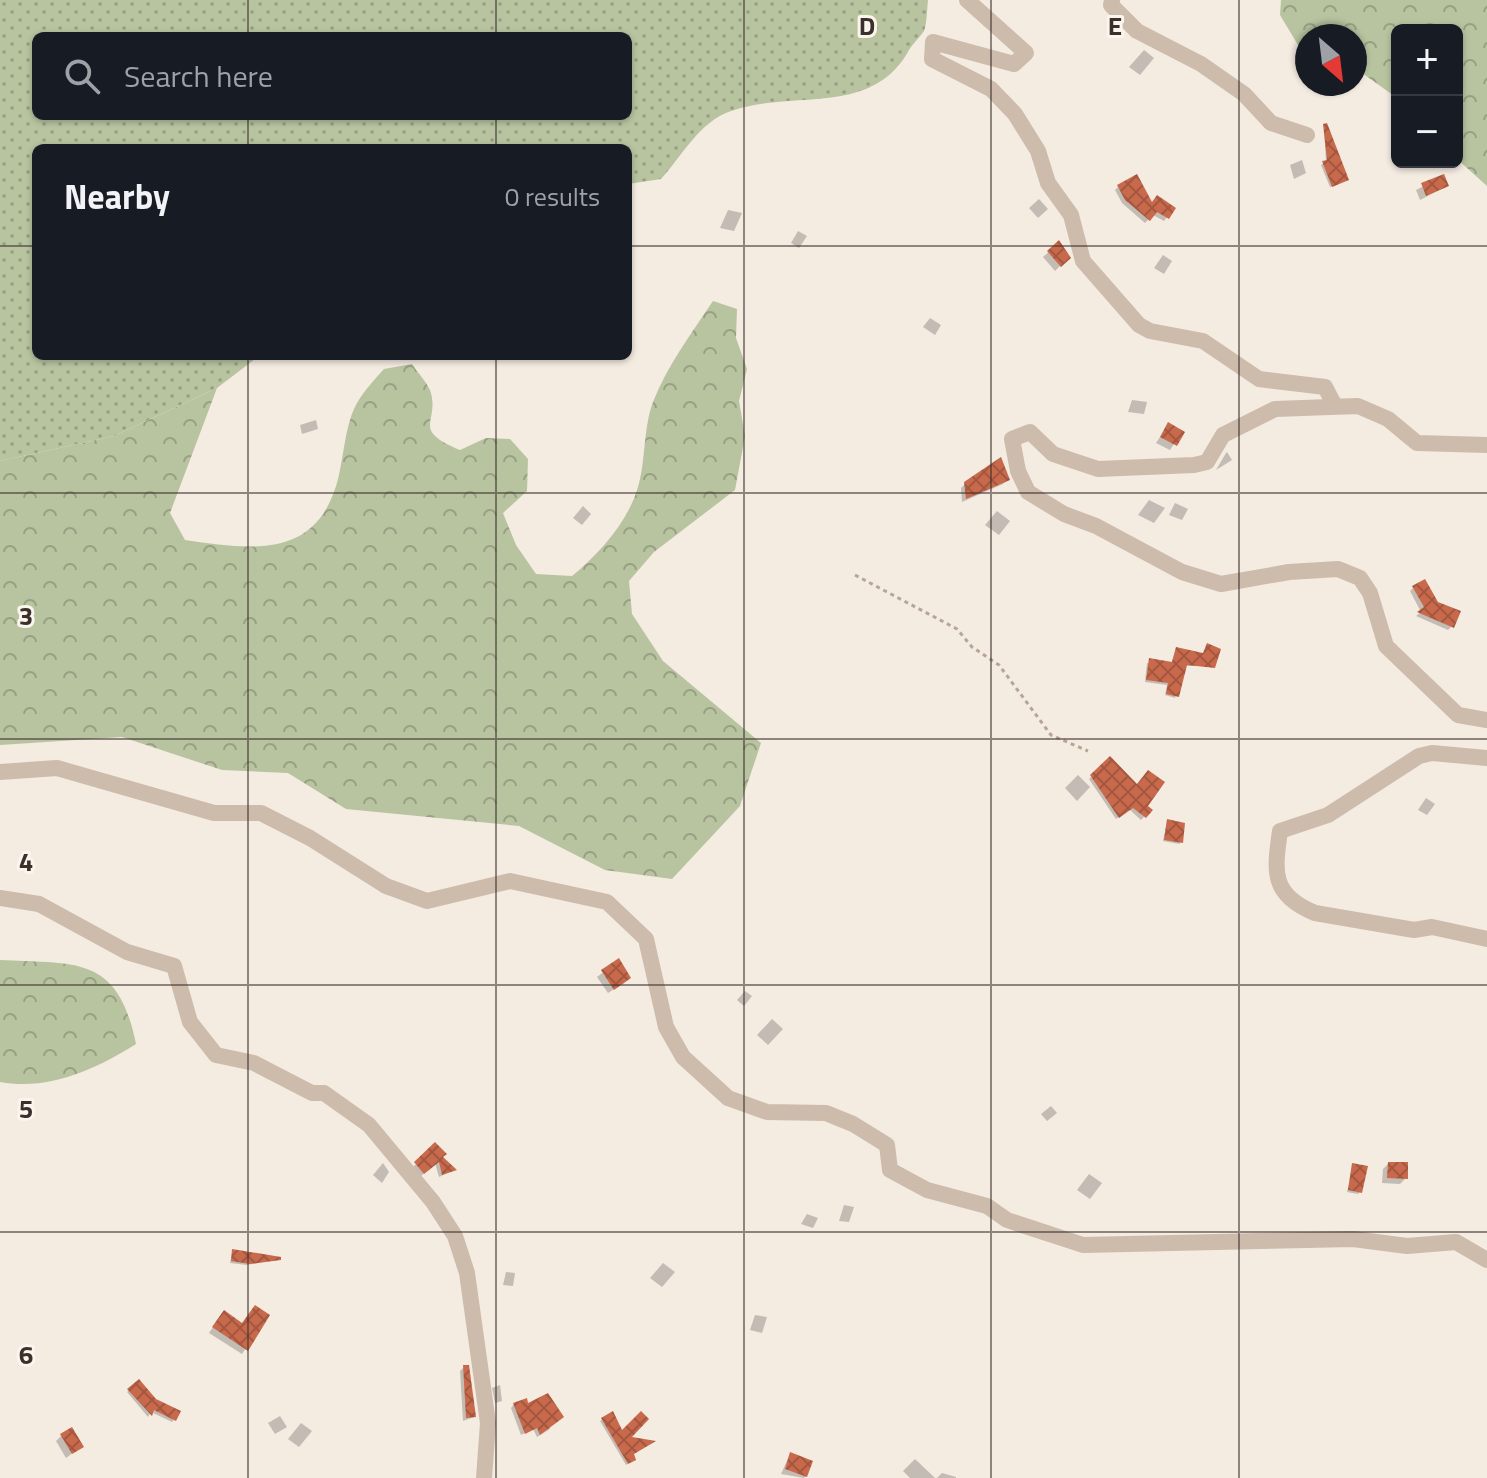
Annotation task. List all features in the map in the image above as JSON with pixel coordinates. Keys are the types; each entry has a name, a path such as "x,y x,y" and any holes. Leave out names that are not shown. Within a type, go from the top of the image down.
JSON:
{"street":[{"path":"967,0 1026,53 1014,64 933,42 932,59 991,89 1015,114 1038,151 1048,183 1071,215 1083,261 1115,299 1139,325 1150,331 1203,341 1259,379 1325,387 1335,406"},
{"path":"1112,0 1111,5 1137,31 1201,64 1244,94 1271,123 1307,135"},
{"path":"1487,445 1417,443 1388,419 1365,409 1335,406 1275,409 1223,435 1207,462 1194,465 1098,469 1053,454 1030,432 1012,439 1018,471 1028,492 1064,514 1096,526 1182,572 1221,584 1289,572 1338,569 1360,578 1370,593 1386,646 1458,715 1487,720"},
{"path":"1487,758 1432,753 1419,756 1328,815 1280,831 1275,869 1283,891 1302,908 1315,913 1414,930 1432,927 1487,939"},
{"path":"0,772 57,768 214,813 261,813 310,838 386,886 427,901 510,881 607,902 646,939 666,1027 683,1057 728,1098 767,1112 826,1113 853,1124 887,1145 890,1170 927,1190 987,1206 1007,1220 1083,1245 1353,1239 1407,1246 1456,1242 1487,1260"},
{"path":"0,898 39,904 127,952 174,966 190,1022 216,1055 254,1063 312,1093 324,1093 369,1125 433,1202 455,1236 467,1273 488,1423 484,1478"}],"path":[{"path":"855,575 957,629 972,647 999,665 1051,735 1088,751"}],"green space":[{"path":"0,0 928,0 924,31 893,71 874,85 829,98 755,105 731,111 701,131 661,179 632,183 632,144 32,144 32,360 254,360 217,388 114,436 0,461"},
{"path":"1281,0 1487,0 1487,186 1463,164 1463,24 1391,24 1391,94 1367,77 1367,24 1295,24 1295,40 1280,15"},
{"path":"713,301 737,309 736,338 747,369 739,401 745,436 735,490 654,552 629,581 632,614 663,661 761,743 740,806 672,879 605,870 519,826 346,809 288,773 222,770 122,737 0,745 0,461 114,436 217,388 170,513 185,540 236,546 281,543 300,536 316,522 330,503 350,419 363,394 384,369 412,364 430,390 430,424 435,436 460,450 486,438 510,439 528,459 527,491 503,513 516,545 536,574 572,576 602,547 627,513 641,477 653,402 672,363"},
{"path":"0,960 72,965 90,970 105,979 118,994 136,1044 105,1062 54,1081 0,1082"}],"building":[{"path":"1327,123 1349,180 1332,187 1322,161 1327,160 1323,124"},
{"path":"1137,174 1152,202 1157,195 1176,208 1169,219 1157,212 1150,221 1125,200 1117,185"},
{"path":"1444,174 1449,186 1426,196 1421,183"},
{"path":"1059,240 1071,258 1061,267 1047,251"},
{"path":"1168,422 1185,432 1177,446 1160,437"},
{"path":"1001,457 1010,480 966,499 964,482"},
{"path":"1425,579 1438,602 1461,611 1454,628 1417,612 1424,607 1412,586"},
{"path":"1207,643 1221,649 1215,668 1187,665 1179,697 1166,694 1168,683 1146,680 1149,658 1172,662 1176,647 1203,653"},
{"path":"1110,756 1137,784 1148,770 1165,782 1148,806 1153,810 1146,818 1133,808 1119,818 1090,775"},
{"path":"1167,819 1185,823 1183,843 1164,840"},
{"path":"619,958 631,978 614,990 601,970"},
{"path":"435,1142 447,1154 443,1157 457,1170 442,1175 439,1162 424,1174 414,1162"},
{"path":"1388,1162 1408,1162 1408,1179 1387,1178"},
{"path":"1352,1163 1368,1166 1362,1193 1348,1190"},
{"path":"232,1249 281,1257 281,1260 250,1264 231,1261"},
{"path":"255,1305 270,1315 248,1351 212,1327 224,1310 242,1323"},
{"path":"463,1365 469,1365 476,1417 466,1418"},
{"path":"139,1379 156,1399 181,1411 176,1421 154,1410 152,1416 127,1389"},
{"path":"548,1393 564,1417 540,1435 537,1428 525,1434 513,1403 527,1398 528,1403"},
{"path":"613,1411 622,1430 641,1411 649,1419 632,1437 656,1441 634,1454 636,1460 628,1464 601,1418"},
{"path":"72,1427 84,1447 72,1454 60,1434"},
{"path":"790,1452 813,1461 807,1477 785,1469"}]}
